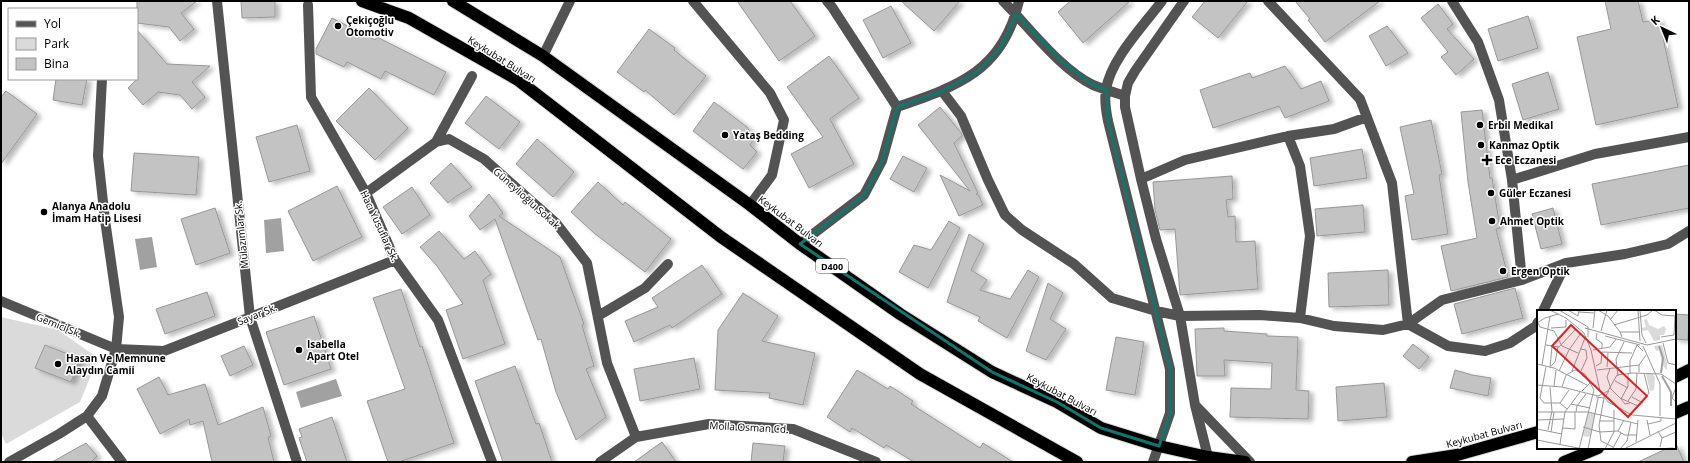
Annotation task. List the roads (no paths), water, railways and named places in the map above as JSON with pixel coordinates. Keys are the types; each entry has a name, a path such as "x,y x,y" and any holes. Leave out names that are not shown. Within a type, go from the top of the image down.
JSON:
{"highway":[{"name":"Keykubat Bulvarı","path":"362,1 410,18 518,80 721,237 914,369 1077,462"},
{"name":"Keykubat Bulvarı","path":"453,1 543,56 750,205 800,244 900,314 992,372 1057,402 1101,428 1208,460 1246,462"},
{"path":"1676,376 1689,370"},
{"path":"1676,413 1689,407"},
{"name":"Keykubat Bulvarı","path":"1412,462 1457,456 1537,432"},
{"path":"1564,462 1596,449"}],"street":[{"name":"Mülazımlar Sk.","path":"217,1 250,317 297,462"},
{"path":"543,56 570,1"},
{"path":"693,1 770,93 784,120 772,175 750,205"},
{"path":"800,244 864,195 882,161 897,107 836,13 826,1"},
{"path":"1003,1 1062,62 1092,84 1125,96"},
{"path":"897,107 942,91 961,82 978,71 990,60 1001,46 1011,28 1019,1"},
{"path":"1154,462 1170,413 1170,369 1108,121 1105,103 1109,76 1116,62 1162,1"},
{"path":"1184,1 1128,83 1125,96 1125,107 1140,179 1156,239 1180,316 1195,405 1208,460"},
{"path":"1268,1 1360,99 1392,183 1408,324"},
{"path":"1452,1 1478,42 1499,100 1512,180 1522,280"},
{"name":"Hacı Yusuflar Sk.","path":"308,5 311,97 366,193 395,260 438,320 492,462"},
{"path":"366,193 436,142 472,76"},
{"path":"9,462 59,434 87,416 102,396 116,349 119,317 105,220 98,156 102,80"},
{"path":"942,91 961,116 988,180 1005,215 1022,230 1074,264 1112,298 1156,311 1180,316 1260,315 1300,318 1334,326 1383,330 1408,324 1442,300 1522,280 1566,264 1625,254 1668,244 1689,231"},
{"path":"1140,179 1185,160 1288,136 1334,129 1367,117"},
{"path":"1288,136 1300,166 1310,236 1300,318"},
{"path":"1512,180 1596,154 1689,137"},
{"name":"Güneylioğlu Sokak","path":"436,142 449,139 484,159 556,223 587,263 607,363 636,437"},
{"name":"Sayar Sk.","path":"116,349 164,351 395,260"},
{"path":"598,316 645,288 668,264"},
{"path":"1543,310 1566,264"},
{"name":"Gemici Sk.","path":"1,301 116,349"},
{"path":"1408,324 1448,346 1485,351 1510,343 1537,324"},
{"path":"1195,405 1250,462"},
{"path":"87,416 122,462"},
{"name":"Molla Osman Cd.","path":"600,462 636,437 709,424 793,429 872,461"}],"place":[{"name":"Çekiçoğlu Otomotiv","path":"338,26"},
{"name":"Erbil Medikal","path":"1480,125"},
{"name":"Yataş Bedding","path":"725,135"},
{"name":"Kanmaz Optik","path":"1481,145"},
{"name":"Ece Eczanesi","path":"1487,160"},
{"name":"Güler Eczanesi","path":"1491,193"},
{"name":"Alanya Anadolu İmam Hatip Lisesi","path":"44,212"},
{"name":"Ahmet Optik","path":"1492,221"},
{"name":"Ergen Optik","path":"1503,271"},
{"name":"Isabella Apart Otel","path":"299,350"},
{"name":"Hasan Ve Memnune Alaydın Camii","path":"58,364"}]}
